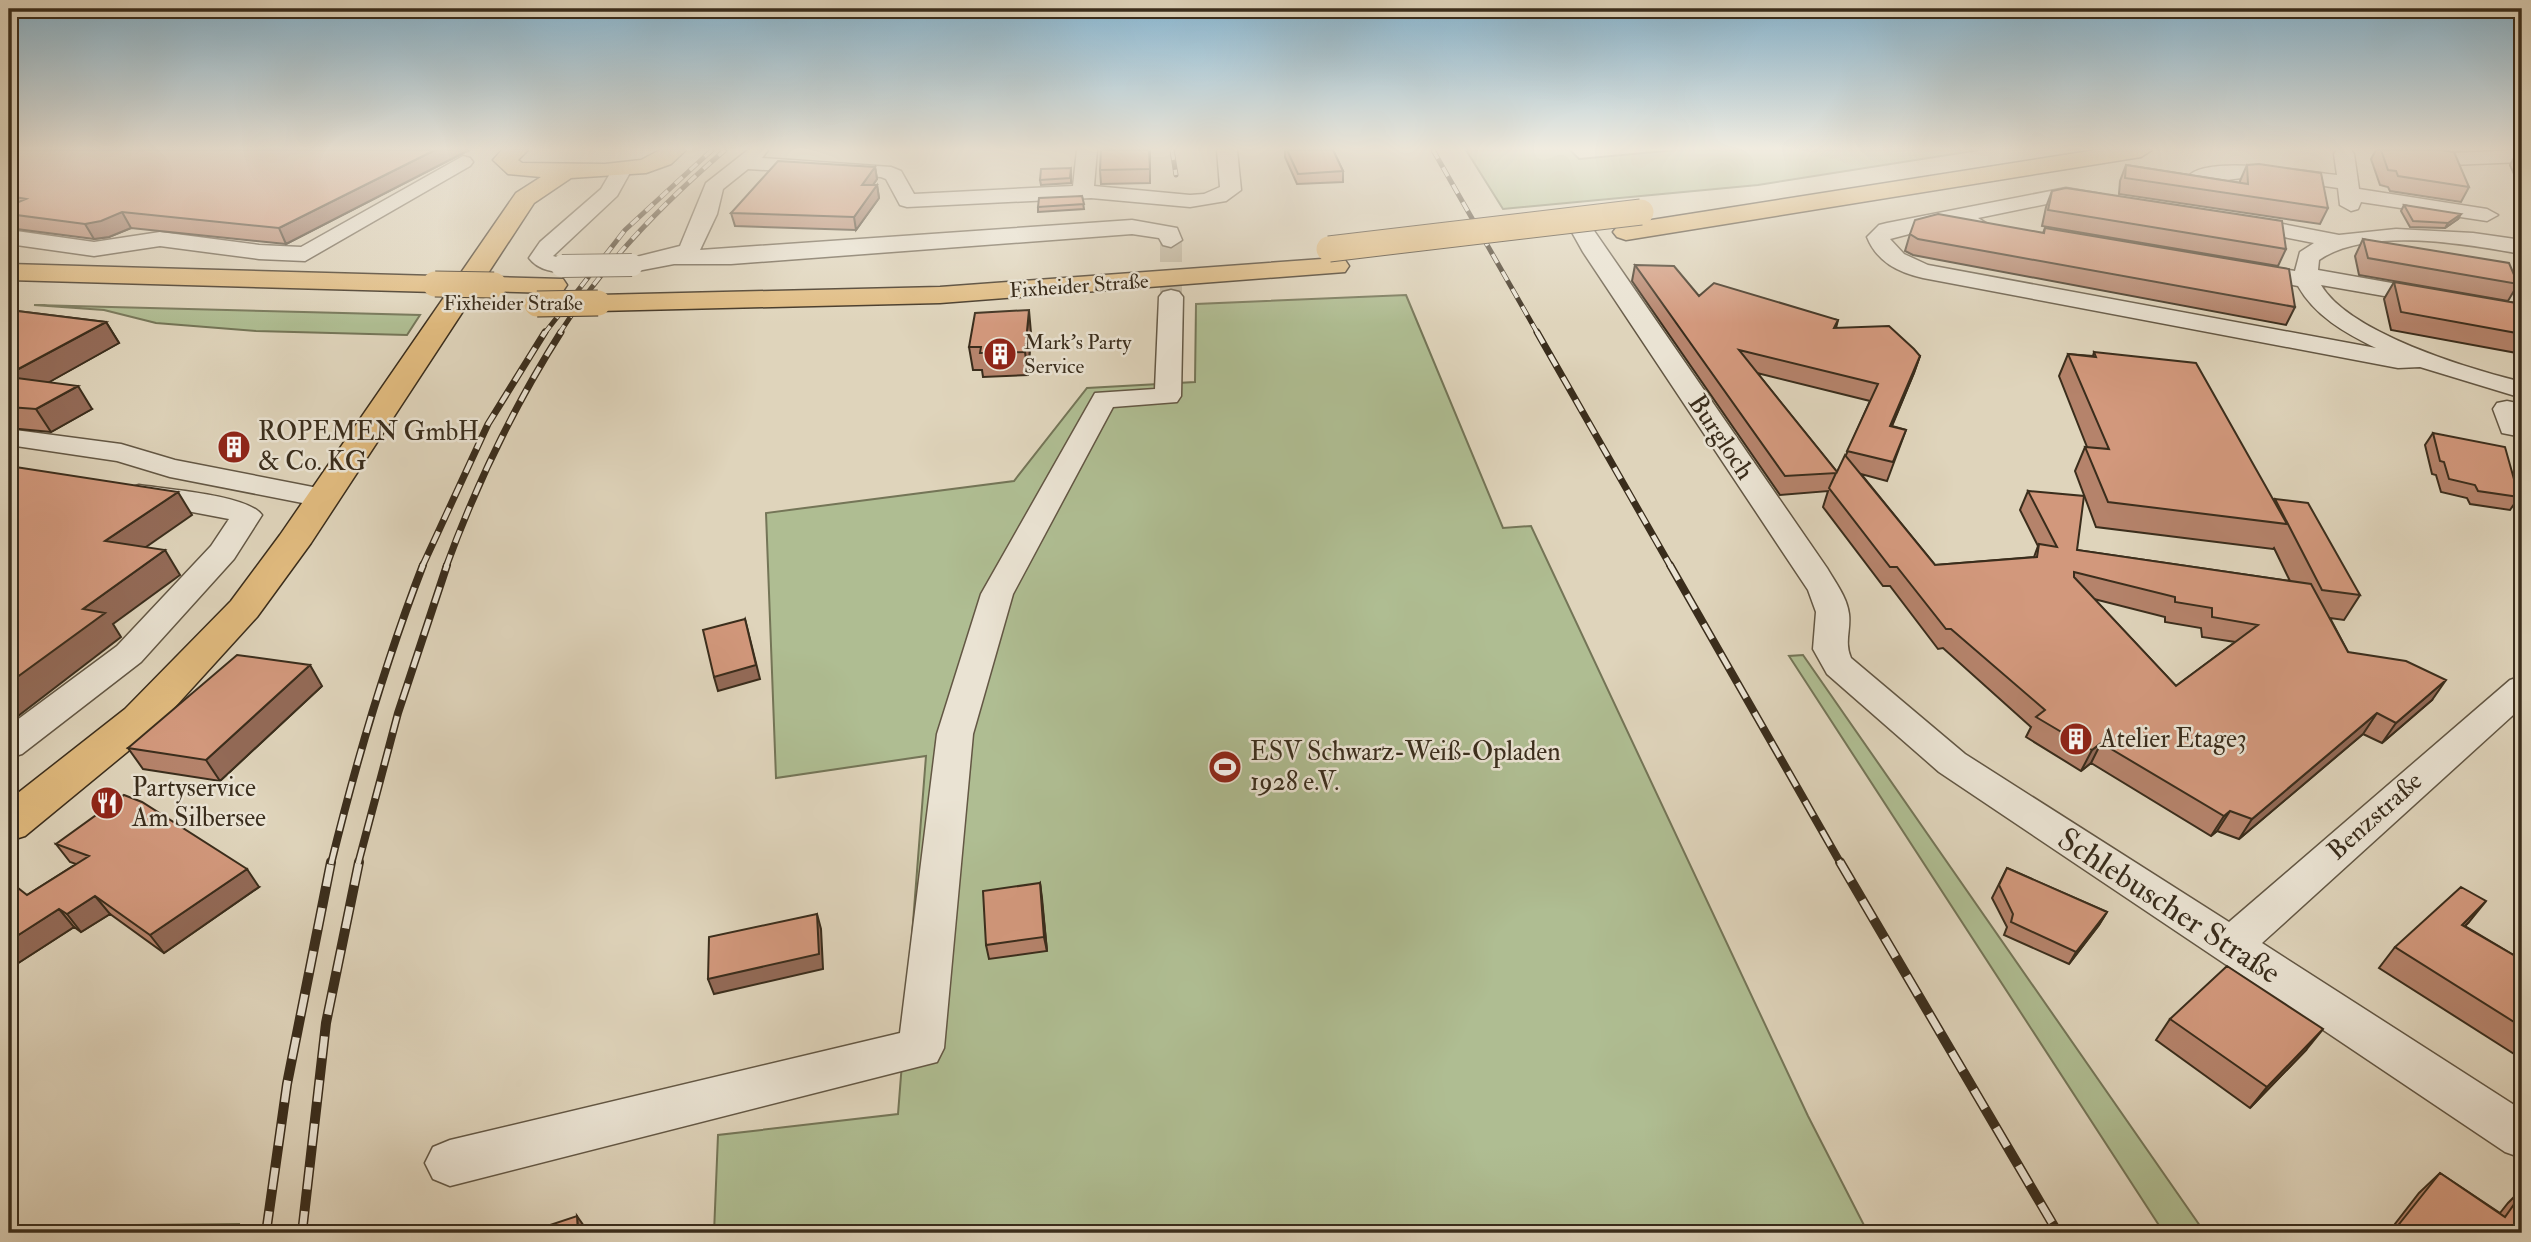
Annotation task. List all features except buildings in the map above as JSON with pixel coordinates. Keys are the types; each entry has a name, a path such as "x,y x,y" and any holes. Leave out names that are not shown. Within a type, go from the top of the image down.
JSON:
{"main road":[{"path":"9,824 140,719 244,609 323,498 493,208"},
{"name":"Fixheider Straße","path":"1633,222 1711,208"},
{"name":"Fixheider Straße","path":"9,295 489,294 551,285 605,294 940,295 1333,258 1732,208"},
{"name":"Fixheider Straße","path":"9,272 431,293"}],"street":[{"path":"9,237 93,249 160,239 259,253 305,254 384,208"},
{"path":"592,208 548,247 540,258 551,285 674,257 731,257 1132,227 1169,233 1171,240"},
{"path":"674,257 689,250 708,208"},
{"path":"1998,208 1887,230 1878,237 1881,246 1902,263 1923,271 2399,360 2422,359"},
{"path":"2352,208 2354,222 2368,236"},
{"path":"2483,208 2498,242"},
{"path":"1944,219 1998,228"},
{"path":"2226,220 2338,241"},
{"name":"Burgloch","path":"1580,227 1594,252 1811,568 1830,603 1832,619 1828,640 1831,656"},
{"path":"2522,247 2417,234 2368,236 2338,241 2318,250 2307,261 2305,278 2318,298 2341,318 2376,339 2422,359 2522,390"},
{"path":"2225,266 2522,313"},
{"path":"450,1163 921,1048 955,734 997,594 1104,399 1168,396 1171,298"},
{"path":"2522,412 2507,409 2512,427 2522,429"},
{"path":"15,438 121,453 170,468 323,498"},
{"path":"9,745 129,654 223,552 247,515 217,506 113,489"},
{"name":"Schlebuscher Straße","path":"1831,656 1898,719 1952,764 2522,1136"},
{"name":"Benzstraße","path":"2230,946 2522,688"}],"green space":[{"name":"ESV Schwarz-Weiß-Opladen 1928 e.V.","path":"1406,295 1503,528 1531,526 1808,1116 1868,1233 714,1233 718,1135 898,1114 926,756 776,778 766,513 1014,481 1087,388 1195,382 1196,304"},
{"path":"34,305 420,315 407,335 256,331 156,323 104,310"},
{"path":"1803,655 2205,1233 2164,1233 1789,656"},
{"path":"239,1224 238,1233 26,1233 29,1226"}],"tunnel":[{"path":"1171,240 1171,297"}],"railway":[{"path":"544,334 625,230 649,208"},
{"path":"559,334 595,283 663,208"},
{"path":"1466,208 1538,334"},
{"path":"422,567 488,424 545,332"},
{"path":"446,567 497,447 527,388 561,332"},
{"path":"1537,332 1671,567"},
{"path":"331,864 372,713 423,565"},
{"path":"358,864 398,713 447,565"},
{"path":"1670,565 1841,864"},
{"path":"266,1233 287,1084 331,862"},
{"path":"302,1233 326,1023 359,862"},
{"path":"1840,862 2058,1233"}],"place":[{"name":"Mark's Party Service","path":"1000,354"},
{"name":"ROPEMEN GmbH & Co. KG","path":"234,447"},
{"name":"Atelier Etage3","path":"2076,739"},
{"name":"ESV Schwarz-Weiß-Opladen 1928 e.V.","path":"1225,767"},
{"name":"Partyservice Am Silbersee","path":"107,803"}]}
